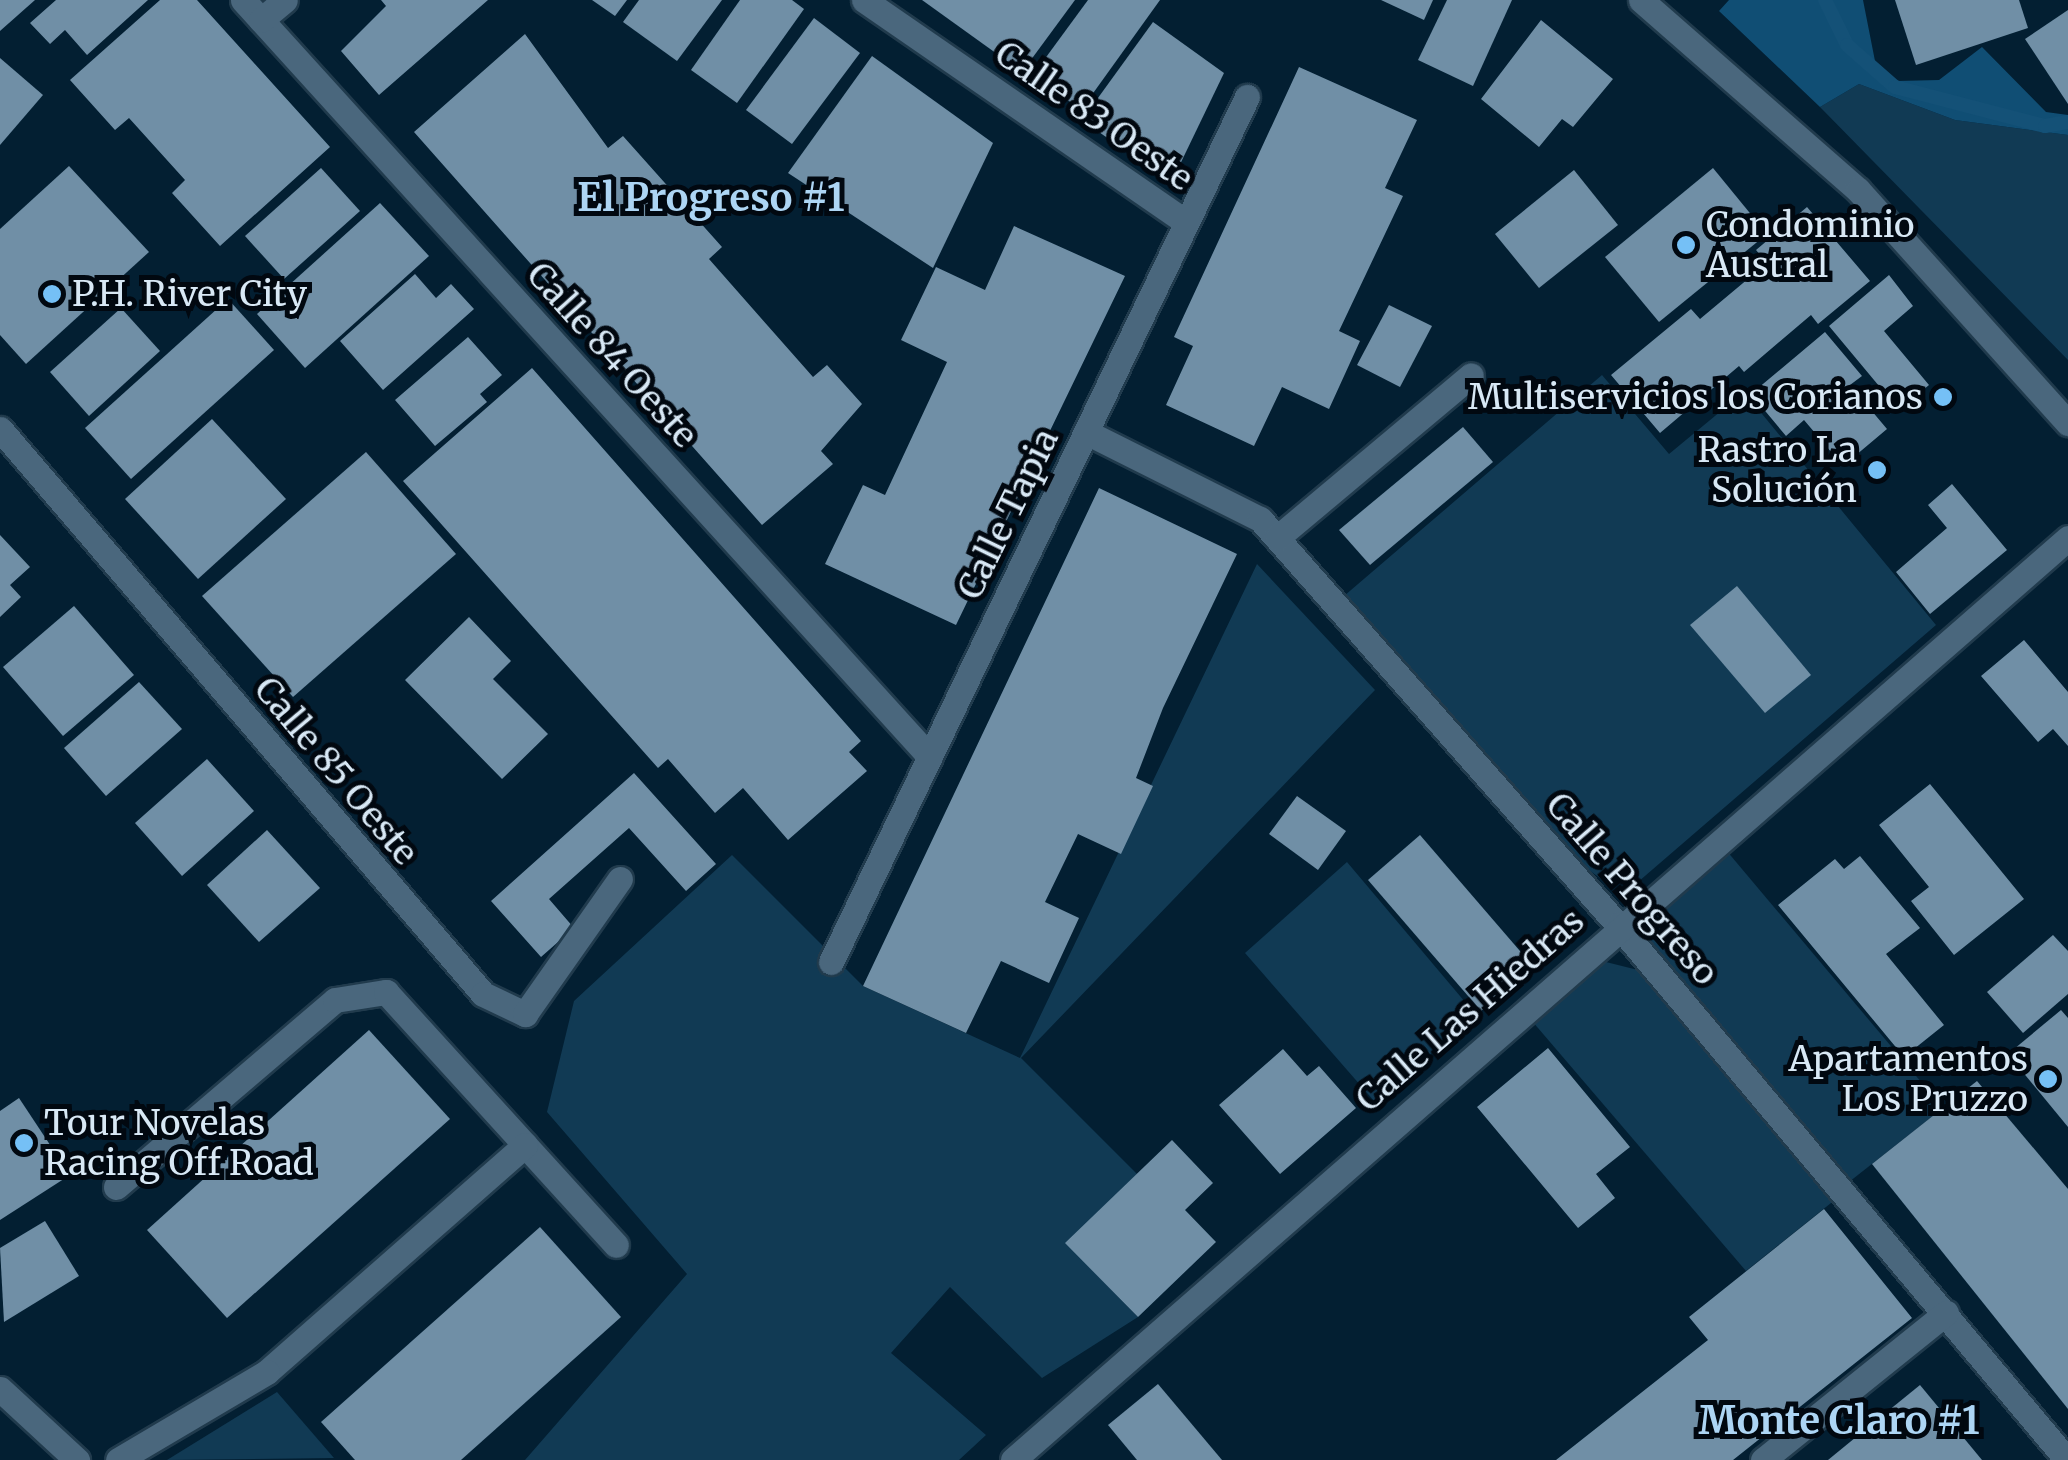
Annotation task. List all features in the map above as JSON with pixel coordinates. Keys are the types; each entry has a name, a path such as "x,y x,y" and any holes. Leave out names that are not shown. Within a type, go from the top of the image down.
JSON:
{"street":[{"name":"Calle 84 Oeste","path":"244,0 930,757"},
{"path":"261,20 285,0"},
{"name":"Calle 83 Oeste","path":"864,0 1186,222"},
{"path":"1641,0 1858,190 2068,423"},
{"name":"Calle Tapia","path":"831,962 1247,97"},
{"path":"1277,538 1472,375"},
{"name":"Calle 85 Oeste","path":"0,429 483,994 525,1014 556,982 620,879"},
{"name":"Calle Progreso","path":"1086,432 1260,519 1618,925 2067,1460"},
{"name":"Calle Las Hiedras","path":"1013,1460 1618,925 2068,538"},
{"path":"116,1187 336,1000 386,992 616,1245"},
{"path":"118,1460 266,1372 526,1145"},
{"path":"1763,1460 1946,1313"},
{"path":"0,1389 76,1460"}],"shaded area":[{"path":"1729,0 1863,0 1875,61 1897,81 1939,80 1982,47 2046,112 2068,115 2068,135 1955,120 1859,84 1820,107 1719,11"},
{"path":"1859,84 1955,120 2068,135 2068,360 1820,107"},
{"path":"1602,375 1669,454 1744,392 1936,625 1638,882 1607,883 1583,866 1344,596"},
{"path":"1257,564 1375,690 1021,1058 1137,1174 1066,1243 1138,1317 1042,1378 950,1287 891,1353 986,1435 959,1460 525,1460 687,1274 547,1112 574,1001 732,855 863,986 1020,1058"},
{"path":"1726,850 1943,1108 1849,1182 1648,943 1645,924"},
{"path":"1347,862 1476,1015 1375,1102 1245,953"},
{"path":"1602,961 1638,970 1836,1199 1746,1271 1532,1021"},
{"path":"277,1392 334,1458 167,1460"}],"building":[{"path":"0,0 35,0 0,31"},
{"path":"56,0 148,0 87,55 65,30 50,44 30,23"},
{"path":"160,0 197,0 330,147 220,246 172,193 185,180 129,118 115,130 70,80"},
{"path":"381,0 488,0 379,95 341,51 386,6"},
{"path":"592,0 627,0 615,16"},
{"path":"639,0 722,0 677,61 623,22"},
{"path":"740,0 792,0 804,9 737,103 691,70"},
{"path":"922,0 1075,0 1022,72"},
{"path":"1088,0 1160,0 1081,110 1033,75"},
{"path":"1381,0 1433,0 1424,20"},
{"path":"1447,0 1512,0 1473,86 1418,60"},
{"path":"1895,0 2019,0 2028,28 1916,65"},
{"path":"2068,10 2068,104 2025,39"},
{"path":"814,18 860,53 792,144 746,110"},
{"path":"1541,20 1613,79 1573,127 1562,119 1539,147 1481,99"},
{"path":"1153,22 1224,73 1171,183 1082,120"},
{"path":"525,34 608,148 623,136 722,247 709,259 813,377 827,365 862,404 821,451 833,464 762,525 414,132"},
{"path":"872,56 993,143 933,268 788,173"},
{"path":"0,58 43,95 0,145"},
{"path":"1299,67 1417,120 1385,188 1403,196 1339,331 1360,341 1329,409 1282,387 1254,446 1166,405 1193,346 1174,337"},
{"name":"P.H. River City","path":"69,166 149,252 26,364 0,335 0,229"},
{"path":"321,168 360,211 284,279 245,236"},
{"name":"Condominio Austral","path":"1713,168 1767,234 1659,322 1605,257"},
{"path":"1574,170 1618,225 1539,288 1495,234"},
{"path":"380,203 429,256 305,368 257,314"},
{"path":"1807,207 1870,281 1818,324 1811,315 1744,372 1739,366 1660,433 1611,375 1691,309 1700,319 1767,263 1756,250"},
{"path":"1014,226 1125,276 956,625 825,564 863,485 885,495 947,362 901,340 936,267 985,290"},
{"path":"415,274 436,298 451,284 474,309 383,390 340,341"},
{"path":"1889,275 1913,306 1884,331 1929,385 1899,410 1829,326"},
{"path":"228,299 274,350 131,479 85,428"},
{"path":"1389,305 1432,326 1400,387 1357,365"},
{"path":"121,308 160,351 89,416 50,372"},
{"path":"1825,332 1862,376 1850,385 1887,429 1843,466 1804,420 1786,436 1751,394"},
{"path":"468,337 502,375 480,394 487,402 435,446 395,400"},
{"path":"532,368 861,741 849,752 867,771 788,840 743,788 715,813 668,759 658,768 403,481"},
{"path":"212,419 286,499 198,579 125,499"},
{"path":"1463,427 1493,462 1370,565 1339,530"},
{"path":"366,452 456,554 293,697 202,596"},
{"path":"1952,484 2007,550 1930,614 1896,572 1947,528 1928,505"},
{"path":"1099,488 1237,554 1163,708 1136,778 1153,786 1121,854 1078,834 1045,902 1079,918 1049,983 1001,961 966,1033 863,986"},
{"path":"0,535 30,567 10,585 21,597 0,617"},
{"path":"1737,586 1811,675 1765,713 1690,625"},
{"path":"74,606 134,675 63,736 3,667"},
{"path":"469,617 511,661 493,679 548,734 502,779 405,680"},
{"path":"2024,640 2068,692 2068,746 2053,729 2038,742 1981,676"},
{"path":"139,682 182,729 106,796 64,748"},
{"path":"207,759 254,811 182,876 135,823"},
{"path":"634,773 716,864 686,891 629,828 549,899 574,928 541,957 491,901"},
{"path":"1930,784 2024,899 1954,955 1911,901 1929,887 1879,825"},
{"path":"1297,796 1346,831 1318,870 1269,834"},
{"path":"267,830 320,888 259,942 207,885"},
{"path":"1420,835 1533,966 1481,1011 1368,880"},
{"path":"1860,856 1920,928 1886,954 1944,1025 1904,1057 1778,905 1835,859 1844,869"},
{"path":"2053,935 2068,951 2068,994 2023,1033 1987,992"},
{"name":"Apartamentos Los Pruzzo","path":"2061,1010 2068,1018 2068,1127 2008,1054"},
{"path":"369,1030 450,1119 227,1318 147,1230"},
{"path":"1548,1048 1630,1147 1596,1174 1615,1198 1578,1228 1477,1107"},
{"path":"1283,1049 1307,1076 1319,1066 1356,1108 1280,1174 1219,1105"},
{"path":"1977,1081 2068,1189 2068,1409 1872,1164"},
{"name":"Tour Novelas Racing Off Road","path":"19,1098 70,1175 0,1220 0,1111"},
{"path":"1172,1140 1213,1183 1185,1210 1216,1242 1138,1317 1065,1243"},
{"path":"1824,1209 1912,1318 1733,1460 1556,1460 1708,1340 1689,1317"},
{"path":"45,1221 79,1276 4,1322 0,1248"},
{"path":"540,1227 621,1317 461,1460 355,1460 321,1422"},
{"path":"1158,1384 1222,1460 1137,1460 1108,1425"},
{"path":"1920,1385 1982,1460 1828,1460 1872,1424"}],"waterway":[{"path":"1825,0 1847,45 1895,87 2045,126 2068,122"}],"place":[{"name":"Condominio Austral","path":"1686,245"},
{"name":"P.H. River City","path":"52,294"},
{"name":"Multiservicios los Corianos","path":"1943,397"},
{"name":"Rastro La Solución","path":"1877,470"},
{"name":"Apartamentos Los Pruzzo","path":"2048,1079"},
{"name":"Tour Novelas Racing Off Road","path":"24,1143"}],"district":[{"name":"El Progreso #1","path":"711,198"},
{"name":"Monte Claro #1","path":"1839,1421"}]}
